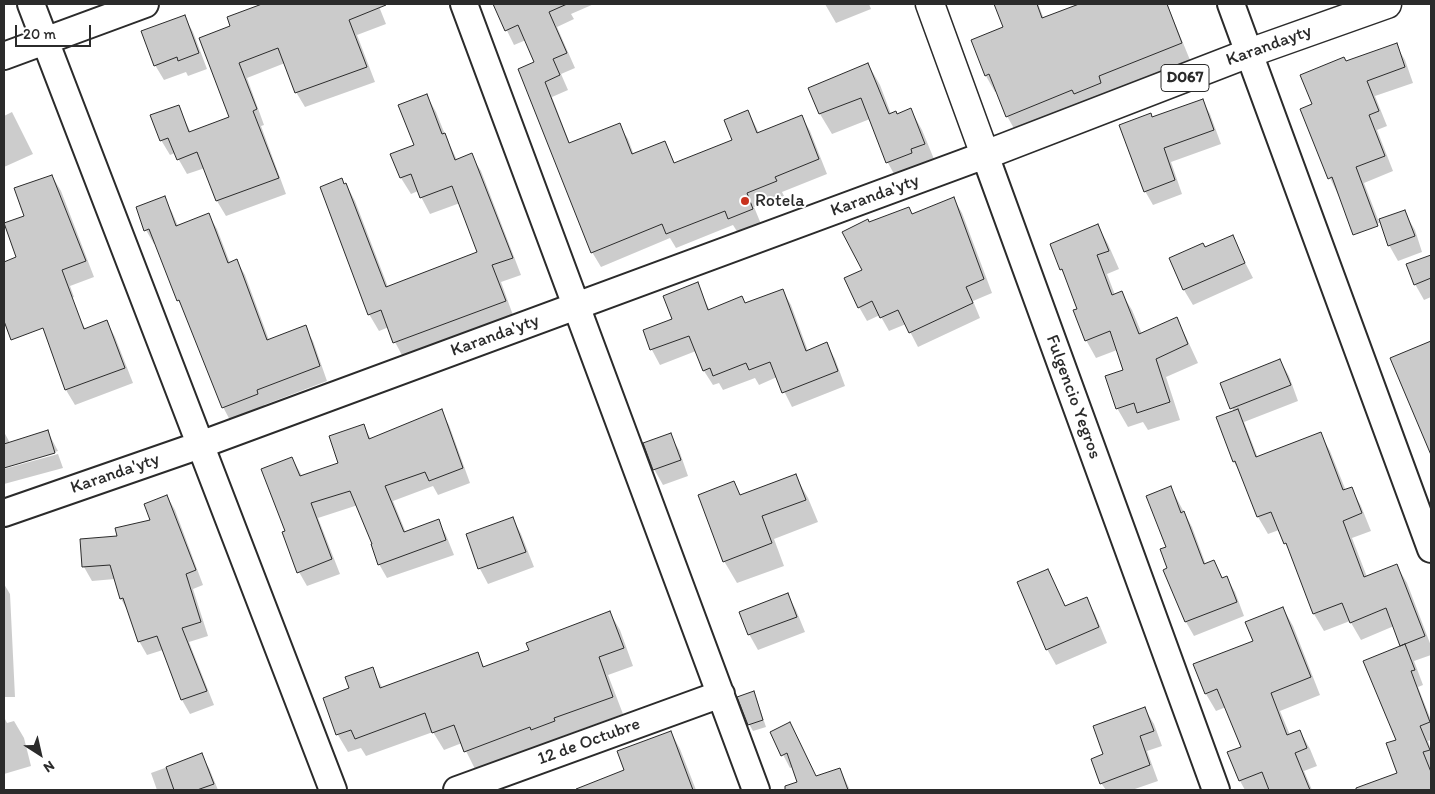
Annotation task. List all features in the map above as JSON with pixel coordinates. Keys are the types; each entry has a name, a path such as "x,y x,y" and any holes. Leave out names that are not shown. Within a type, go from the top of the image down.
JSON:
{"main road":[{"name":"Fulgencio Yegros","path":"930,4 985,155"},
{"name":"Karandayty","path":"985,155 1249,53 1387,4"}],"street":[{"path":"31,4 333,790"},
{"path":"4,56 145,4"},
{"path":"464,4 756,790"},
{"path":"1231,4 1431,549"},
{"name":"Karanda'yty","path":"4,512 200,445 985,155"},
{"name":"Fulgencio Yegros","path":"985,155 1216,790"},
{"name":"12 de Octubre","path":"457,790 721,694"}],"building":[{"path":"262,4 386,5 349,20 367,67 295,93 278,48 239,63 257,109 253,111 279,178 216,201 197,152 177,160 168,138 160,141 150,115 179,105 189,132 229,117 199,38 230,26 227,17"},
{"path":"493,4 567,4 549,12 567,53 553,59 560,75 545,82 569,143 620,123 632,154 665,141 674,163 732,140 724,120 748,110 757,133 802,115 819,159 775,177 777,181 747,193 753,209 728,219 725,211 666,234 662,224 591,253 518,69 534,62 518,25 505,31"},
{"path":"994,4 1037,4 1042,18 1079,4 1167,4 1182,43 1099,76 1101,83 1074,94 1072,90 1006,117 989,74 985,76 971,40 1003,27"},
{"path":"185,15 199,53 178,61 177,57 154,66 141,31"},
{"path":"1397,43 1405,67 1367,81 1379,111 1369,115 1385,156 1356,167 1378,226 1353,235 1332,177 1328,179 1300,109 1312,104 1300,75 1344,57 1346,61"},
{"path":"868,63 889,114 896,111 897,114 911,108 925,144 911,149 912,153 886,163 861,98 819,114 808,88"},
{"path":"427,94 442,134 445,133 455,160 472,153 513,258 492,265 506,301 393,343 381,310 368,315 320,187 342,178 344,184 346,183 386,287 477,252 452,186 420,198 411,174 400,178 390,154 414,145 398,105"},
{"path":"1203,99 1214,130 1164,148 1175,180 1144,192 1119,125 1151,113 1152,117"},
{"path":"52,175 86,261 62,270 84,329 107,320 125,368 65,390 43,328 11,340 4,321 4,262 16,257 4,223 24,216 14,188"},
{"path":"165,196 176,226 209,213 228,263 237,259 267,340 306,325 320,366 257,390 258,394 222,408 149,229 144,231 136,207"},
{"path":"954,197 984,279 966,287 973,303 909,333 898,310 880,318 872,301 858,308 844,278 862,270 842,232 868,219 869,222 909,207 912,214"},
{"path":"1405,210 1415,236 1388,246 1379,219"},
{"path":"1098,224 1109,251 1097,255 1112,295 1122,291 1139,334 1177,317 1188,344 1156,359 1170,402 1137,413 1134,403 1116,409 1105,376 1123,370 1110,331 1085,341 1073,310 1077,309 1050,244"},
{"path":"1233,235 1245,263 1183,290 1169,258 1203,243 1205,247"},
{"path":"1431,255 1431,278 1414,285 1406,264"},
{"path":"698,282 708,310 742,296 745,303 783,289 806,351 827,342 838,371 782,393 770,362 749,370 746,363 713,376 710,368 703,371 689,336 650,350 643,330 672,319 663,296"},
{"path":"1431,341 1431,455 1390,358"},
{"path":"1280,359 1291,385 1230,409 1220,383"},
{"path":"442,409 463,468 429,481 425,472 385,486 404,532 439,519 446,540 378,565 372,544 350,491 311,503 332,559 297,573 282,532 285,531 261,469 292,457 300,476 338,463 329,436 364,424 369,439"},
{"path":"1238,409 1256,457 1321,432 1343,490 1352,487 1362,513 1343,521 1364,577 1397,564 1425,636 1400,646 1386,608 1350,623 1342,603 1313,614 1286,543 1284,544 1271,512 1257,517 1216,417"},
{"path":"48,430 55,453 4,468 4,444"},
{"path":"671,433 681,460 653,470 643,443"},
{"path":"796,474 806,500 762,516 772,543 723,562 698,495 734,481 740,495"},
{"path":"1171,486 1181,513 1184,511 1204,564 1214,560 1222,578 1227,576 1237,602 1185,622 1163,570 1167,568 1160,549 1166,547 1146,496"},
{"path":"167,495 196,570 186,574 201,622 182,628 207,691 181,700 157,636 138,642 123,598 120,599 110,565 82,567 80,539 117,536 115,528 150,520 144,504"},
{"path":"513,517 526,552 478,569 466,534"},
{"path":"1048,569 1065,606 1087,597 1099,627 1046,650 1017,582"},
{"path":"788,593 797,617 748,635 739,612"},
{"path":"1283,607 1311,677 1271,693 1287,735 1300,730 1307,748 1295,753 1310,790 1269,790 1262,772 1239,781 1227,752 1241,747 1217,689 1205,694 1193,664 1253,641 1245,622"},
{"path":"610,611 624,648 599,657 613,697 554,718 555,721 531,730 530,727 464,752 454,725 432,733 425,713 355,739 351,730 336,735 323,698 349,688 345,677 373,667 380,688 478,652 483,667 529,650 526,643"},
{"path":"1405,644 1415,670 1411,671 1430,722 1420,726 1430,750 1423,752 1431,772 1431,790 1356,790 1356,788 1397,773 1386,743 1396,740 1363,661"},
{"path":"754,691 763,720 748,725 737,697"},
{"path":"1145,707 1154,731 1140,736 1150,765 1100,784 1091,759 1103,754 1093,726"},
{"path":"790,722 816,776 840,768 848,790 785,790 785,786 797,782 787,753 781,756 770,732"},
{"path":"671,731 693,790 576,790 624,770 617,751"},
{"path":"202,753 214,784 197,790 174,790 166,767"}],"place":[{"name":"Rotela","path":"745,201"}]}
